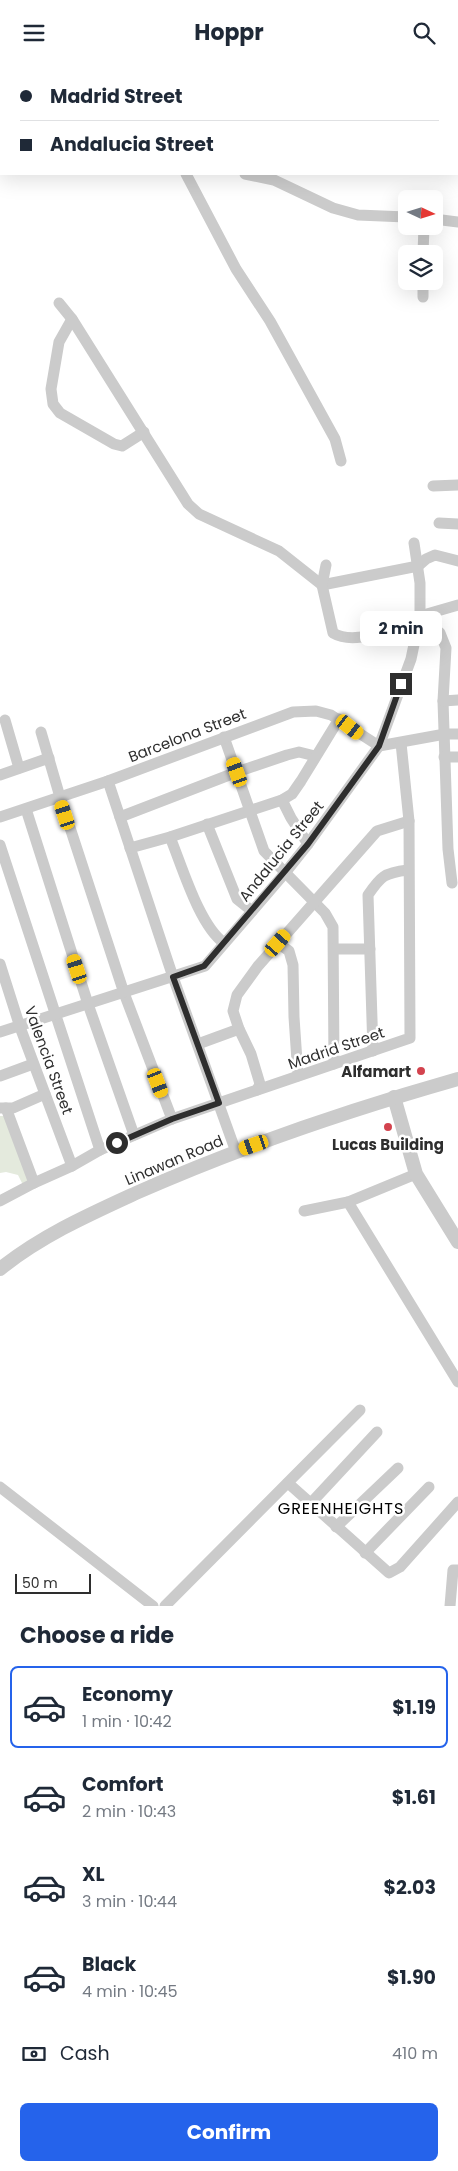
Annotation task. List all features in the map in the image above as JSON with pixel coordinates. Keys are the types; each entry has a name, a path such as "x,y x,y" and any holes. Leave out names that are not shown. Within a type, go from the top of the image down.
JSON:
{"street":[{"path":"187,175 236,269 270,321 335,439 342,461"},
{"path":"251,175 274,180 333,208 358,215 398,217"},
{"path":"443,220 458,222"},
{"path":"423,290 423,297"},
{"path":"59,303 72,319 144,431 188,504 199,515 279,551 322,585 418,567 426,559 435,555 458,561"},
{"path":"72,319 58,342 51,389 53,404 60,413 114,445 122,446 144,431"},
{"path":"433,487 458,485"},
{"path":"439,523 458,524"},
{"name":"Andalucia Street","path":"0,1033 204,966 285,873 379,746 411,659 420,616 418,567 414,543"},
{"path":"326,565 322,585 333,633 341,637 359,637 386,631 420,616 458,605"},
{"path":"420,616 440,633 446,648 443,701 444,757 453,848 452,883"},
{"path":"446,667 458,666"},
{"path":"443,701 458,700"},
{"name":"Barcelona Street","path":"0,817 108,781 293,712 316,711 339,719 379,746"},
{"path":"130,848 170,837 282,800 292,794 339,719"},
{"path":"4,720 19,768"},
{"path":"41,732 60,797 124,993 172,1119"},
{"path":"379,746 458,734"},
{"path":"224,737 248,810 264,851 325,913 333,927 334,1064"},
{"name":"Madrid Street","path":"0,1201 72,1166 100,1150 172,1119 410,1038 409,821 401,743"},
{"path":"120,817 237,772 299,752 315,756"},
{"path":"444,757 458,757"},
{"path":"0,775 49,758"},
{"path":"108,781 173,977 236,1151"},
{"path":"282,800 308,844"},
{"path":"26,809 88,1005 134,1135"},
{"path":"257,1090 260,1084 252,1054 239,1029 233,1011 237,995 258,966 377,831 409,821"},
{"path":"206,824 237,899 252,911"},
{"path":"170,837 204,919 216,938 224,943"},
{"path":"0,845 100,1150"},
{"path":"372,1051 368,895 376,883 388,873 408,870"},
{"path":"278,943 289,951 293,965 298,1076"},
{"path":"334,949 370,949"},
{"name":"Valencia Street","path":"0,964 4,990 20,1027 72,1166"},
{"path":"198,1045 239,1029"},
{"path":"0,1075 33,1064"},
{"name":"Linawan Road","path":"0,1269 54,1232 187,1170 236,1151 394,1097 458,1079"},
{"path":"34,1183 3,1108 12,1108 45,1094"},
{"path":"394,1097 416,1174 458,1241"},
{"path":"304,1211 348,1202 416,1174"},
{"path":"348,1202 458,1382"},
{"path":"166,1606 360,1410"},
{"path":"311,1503 376,1432"},
{"path":"336,1527 398,1468"},
{"path":"288,1483 389,1573 395,1571 458,1502"},
{"path":"0,1487 153,1606"},
{"path":"365,1553 429,1487"},
{"path":"450,1606 453,1570 458,1570"}],"shaded area":[{"path":"0,1116 5,1116 33,1187 26,1191 18,1175 6,1172 0,1173"}],"place":[{"name":"Alfamart","path":"421,1071"},
{"name":"Lucas Building","path":"388,1127"}],"district":[{"name":"GREENHEIGHTS","path":"341,1508"}],"route":[{"path":"117,1143 172,1119 219,1103 173,977 204,966 308,844 379,746 401,684"}]}
